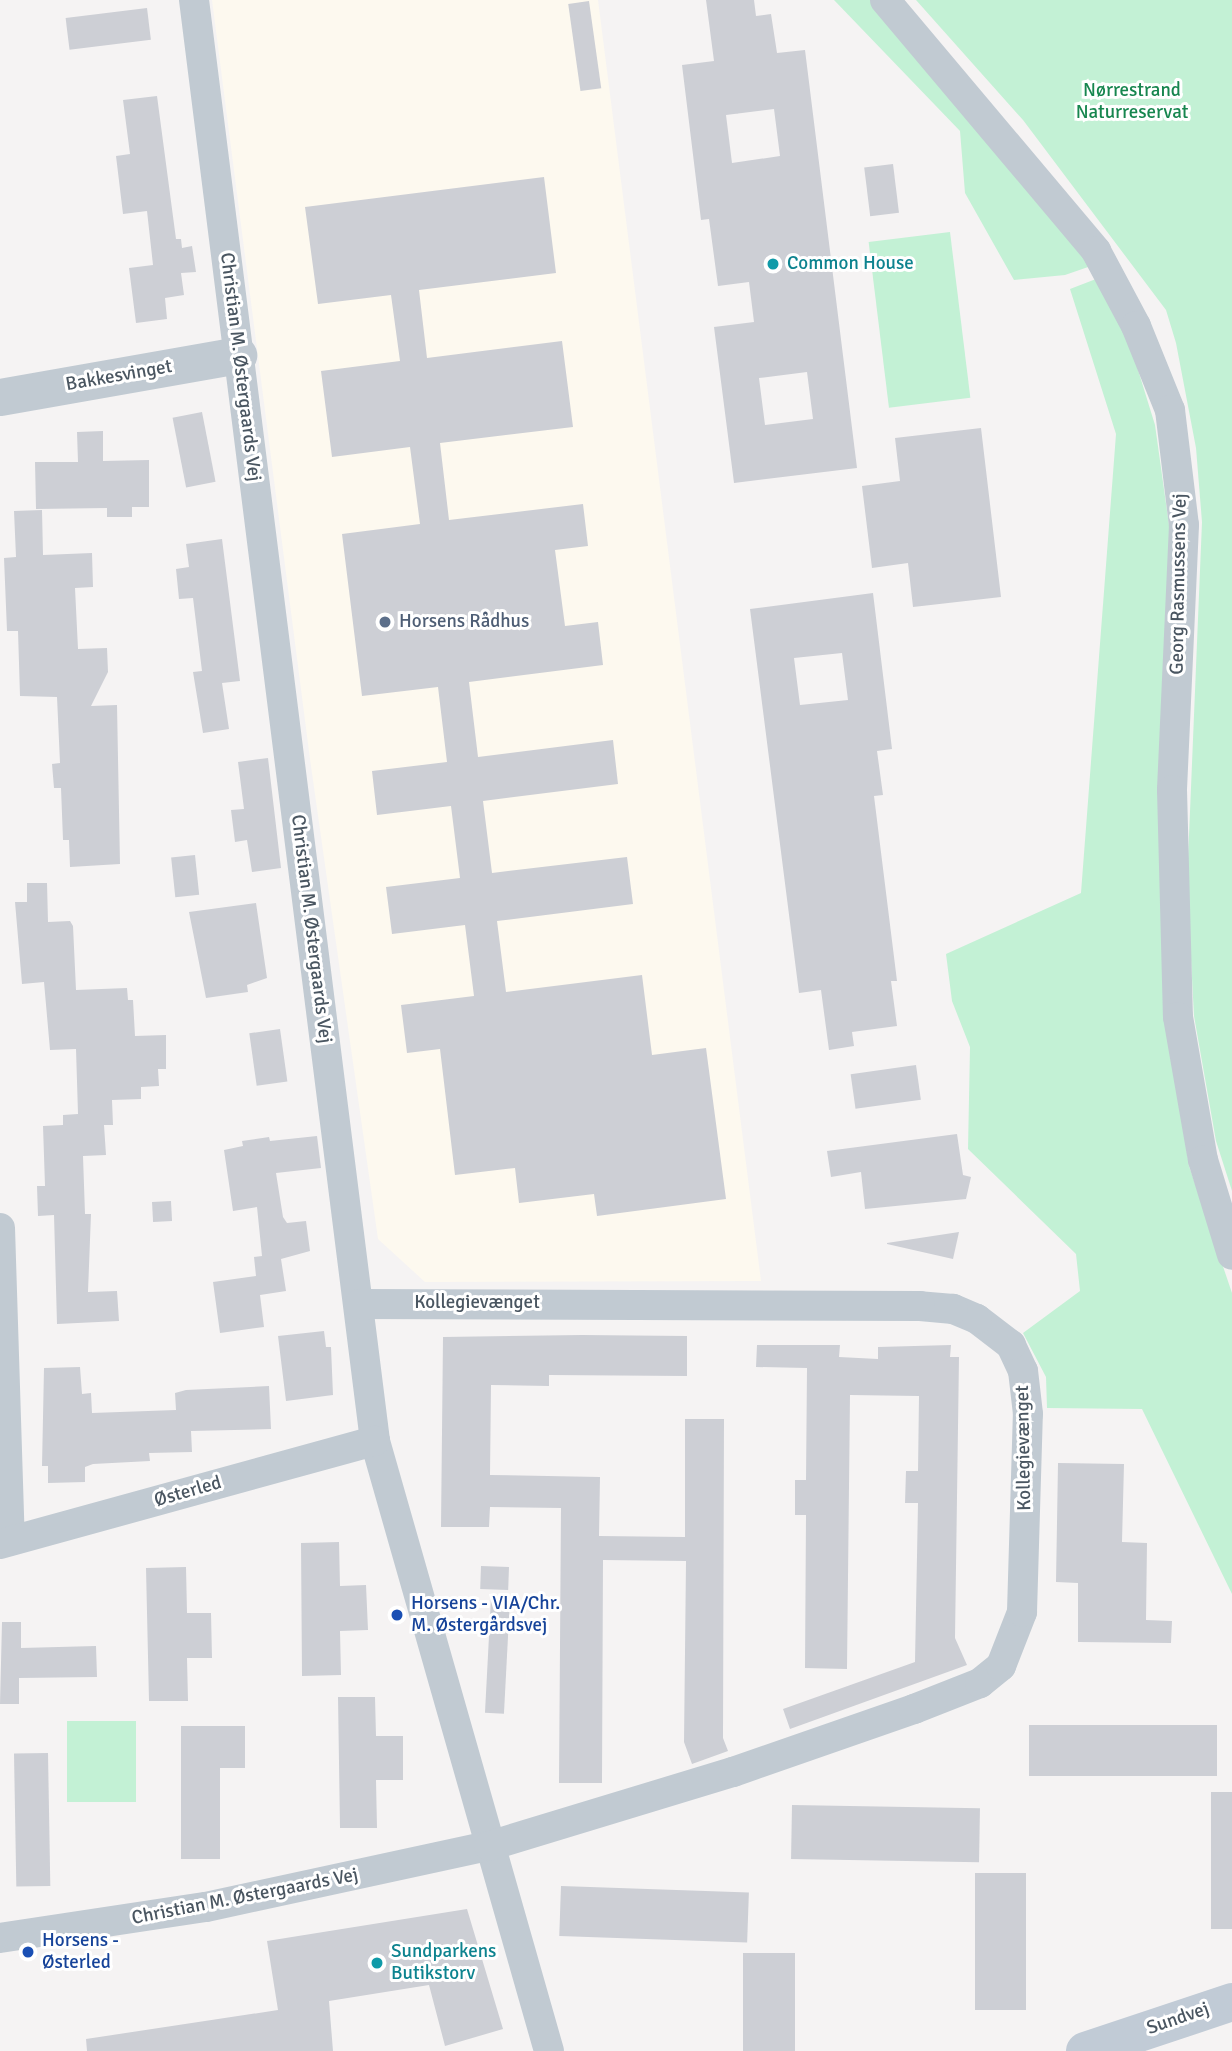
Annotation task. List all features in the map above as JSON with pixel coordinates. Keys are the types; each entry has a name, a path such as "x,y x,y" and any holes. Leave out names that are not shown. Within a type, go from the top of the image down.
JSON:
{"main road":[{"name":"Sundvej","path":"1084,2051 1232,2002"}],"street":[{"name":"Christian M. Østergaards Vej","path":"194,0 376,1441 549,2051"},
{"name":"Georg Rasmussens Vej","path":"885,0 1096,251 1136,326 1170,410 1184,525 1172,803 1178,1017 1203,1160 1232,1255"},
{"name":"Bakkesvinget","path":"0,397 238,355"},
{"path":"0,1228 5,1542"},
{"name":"Kollegievænget","path":"360,1304 953,1309 977,1318 1012,1345 1023,1371 1028,1415 1022,1612 1001,1666 980,1683 914,1709 733,1772 489,1846"},
{"name":"Østerled","path":"5,1542 376,1441"},
{"name":"Christian M. Østergaards Vej","path":"0,1938 206,1908 489,1846"}],"shaded area":[{"path":"212,0 598,0 761,1281 425,1282 378,1239 310,759"}],"green space":[{"path":"834,0 870,0 1067,229 1091,266 1065,275 1014,280 965,193 960,131"},
{"name":"Nørrestrand Naturreservat","path":"916,0 1232,0 1232,1191 1216,1141 1194,1016 1187,884 1202,522 1196,448 1176,343 1166,310 1023,120"},
{"path":"950,232 970,398 889,408 869,242"},
{"path":"1096,279 1126,331 1155,425 1169,525 1167,1021 1189,1166 1232,1293 1232,1594 1142,1409 1047,1408 1046,1377 1023,1333 1080,1291 1076,1254 968,1149 970,1047 952,1001 946,954 1081,893 1116,434 1070,289"},
{"path":"67,1721 136,1721 136,1802 67,1802"}],"building":[{"path":"706,0 754,0 756,16 771,14 777,53 805,50 857,468 734,483 714,327 754,322 749,282 718,286 709,219 701,220 682,65 714,61","holes":["774,109 780,156 732,163 726,115","807,372 813,419 765,425 759,378"]},
{"path":"589,1 601,88 580,91 568,4"},
{"path":"147,8 151,40 70,50 66,18"},
{"path":"157,96 176,239 181,239 182,248 192,246 196,272 181,273 184,295 165,298 167,319 136,323 129,268 153,265 147,211 123,214 116,156 130,154 123,100"},
{"path":"893,164 899,213 870,216 864,168"},
{"path":"544,177 556,273 419,290 427,358 562,341 573,427 440,443 449,520 583,504 588,546 555,550 565,626 598,622 603,665 469,682 478,757 613,740 618,784 483,801 492,873 627,857 633,904 497,921 506,992 642,975 652,1055 706,1048 726,1199 597,1216 594,1194 519,1203 515,1168 455,1175 440,1049 407,1053 401,1005 474,996 465,925 392,934 386,887 460,878 451,806 377,815 372,771 447,762 438,687 362,696 342,534 420,524 410,447 332,457 321,371 400,361 391,295 318,304 305,207"},
{"path":"202,412 216,482 186,487 173,418"},
{"path":"981,428 1001,597 913,607 908,563 872,568 862,486 900,481 895,438"},
{"path":"103,431 103,461 149,460 149,507 132,507 132,517 107,517 107,508 36,509 35,462 78,462 77,432"},
{"path":"42,510 43,555 92,553 93,587 75,588 78,649 107,648 108,672 91,706 117,705 120,864 70,867 69,840 63,840 61,788 54,788 52,764 60,763 57,697 20,696 18,631 7,631 4,558 16,557 14,511"},
{"path":"222,539 240,681 222,683 229,729 203,733 193,672 202,671 193,598 179,599 176,569 189,567 186,544"},
{"path":"873,593 892,749 877,751 883,795 874,796 897,981 891,981 897,1026 852,1032 854,1046 829,1050 821,990 799,993 750,609","holes":["842,653 848,700 800,705 794,658"]},
{"path":"268,758 281,868 252,872 247,840 235,842 231,810 244,809 238,762"},
{"path":"195,855 199,895 175,897 171,858"},
{"path":"27,883 47,883 48,922 70,921 73,926 76,990 127,988 128,1000 133,1000 135,1036 166,1035 166,1069 158,1069 159,1086 141,1087 141,1099 112,1100 113,1125 104,1125 106,1155 83,1156 85,1214 91,1214 88,1292 117,1291 119,1321 57,1324 54,1215 38,1216 37,1186 45,1186 43,1126 63,1125 63,1115 78,1114 76,1049 50,1050 44,982 22,984 15,902 27,902"},
{"path":"256,903 267,978 247,985 248,992 206,998 189,912"},
{"path":"280,1029 287,1081 257,1086 249,1033"},
{"path":"916,1065 921,1100 856,1109 851,1074"},
{"path":"957,1134 963,1175 971,1177 966,1199 865,1209 861,1172 831,1177 827,1151"},
{"path":"317,1136 321,1168 276,1173 283,1217 287,1223 306,1221 310,1251 281,1259 286,1291 260,1295 264,1327 220,1333 213,1282 256,1276 254,1257 262,1256 257,1207 233,1211 224,1150 243,1146 242,1141 269,1137 270,1141"},
{"path":"171,1201 172,1221 153,1222 152,1202"},
{"path":"959,1232 953,1259 887,1244 887,1243"},
{"path":"324,1331 326,1347 331,1347 333,1395 286,1401 278,1336"},
{"path":"687,1336 687,1376 549,1375 549,1386 491,1385 490,1475 600,1477 599,1536 685,1537 685,1419 724,1419 723,1738 728,1751 692,1764 684,1742 686,1561 603,1560 602,1783 559,1783 561,1508 490,1507 489,1527 441,1527 443,1337"},
{"path":"757,1345 840,1345 839,1357 878,1359 878,1347 951,1345 950,1357 959,1357 955,1638 967,1665 790,1729 783,1709 915,1662 918,1503 905,1503 906,1471 918,1471 919,1396 850,1395 847,1669 805,1668 806,1515 795,1515 795,1480 806,1480 807,1368 756,1367"},
{"path":"80,1367 82,1394 91,1393 92,1413 176,1410 175,1393 186,1390 269,1386 271,1429 191,1431 192,1452 149,1453 150,1461 93,1464 85,1467 85,1482 48,1483 48,1466 42,1466 44,1368"},
{"path":"1058,1463 1124,1464 1122,1542 1147,1543 1146,1620 1172,1621 1171,1643 1078,1642 1078,1583 1056,1582"},
{"path":"339,1542 340,1586 366,1585 368,1630 340,1631 341,1675 302,1676 301,1543"},
{"path":"481,1566 509,1567 508,1590 480,1589"},
{"path":"186,1567 187,1613 211,1613 212,1658 187,1658 188,1701 149,1701 146,1568"},
{"path":"491,1598 510,1599 504,1714 485,1713"},
{"path":"2,1622 21,1622 21,1648 96,1646 97,1677 19,1678 19,1704 0,1704"},
{"path":"338,1697 375,1697 376,1736 403,1736 403,1780 376,1780 377,1828 340,1828"},
{"path":"1029,1725 1217,1725 1217,1776 1029,1776"},
{"path":"181,1726 245,1726 245,1768 220,1768 220,1859 181,1859"},
{"path":"48,1753 50,1886 16,1887 14,1754"},
{"path":"1211,1792 1232,1792 1232,1929 1211,1929"},
{"path":"792,1805 980,1808 979,1862 791,1859"},
{"path":"975,1873 1026,1873 1026,2010 975,2010"},
{"path":"561,1886 749,1893 747,1943 559,1936"},
{"name":"Sundparkens Butikstorv","path":"467,1909 503,2029 445,2046 429,1985 329,2001 333,2051 87,2051 86,2039 278,2010 267,1941"},
{"path":"743,1953 795,1953 795,2051 743,2051"}],"place":[{"name":"Common House","path":"773,264"},
{"name":"Horsens Rådhus","path":"385,622"},
{"name":"Horsens - VIA/Chr. M. Østergårdsvej","path":"397,1615"},
{"name":"Horsens - Østerled","path":"28,1952"},
{"name":"Sundparkens Butikstorv","path":"377,1963"}]}
